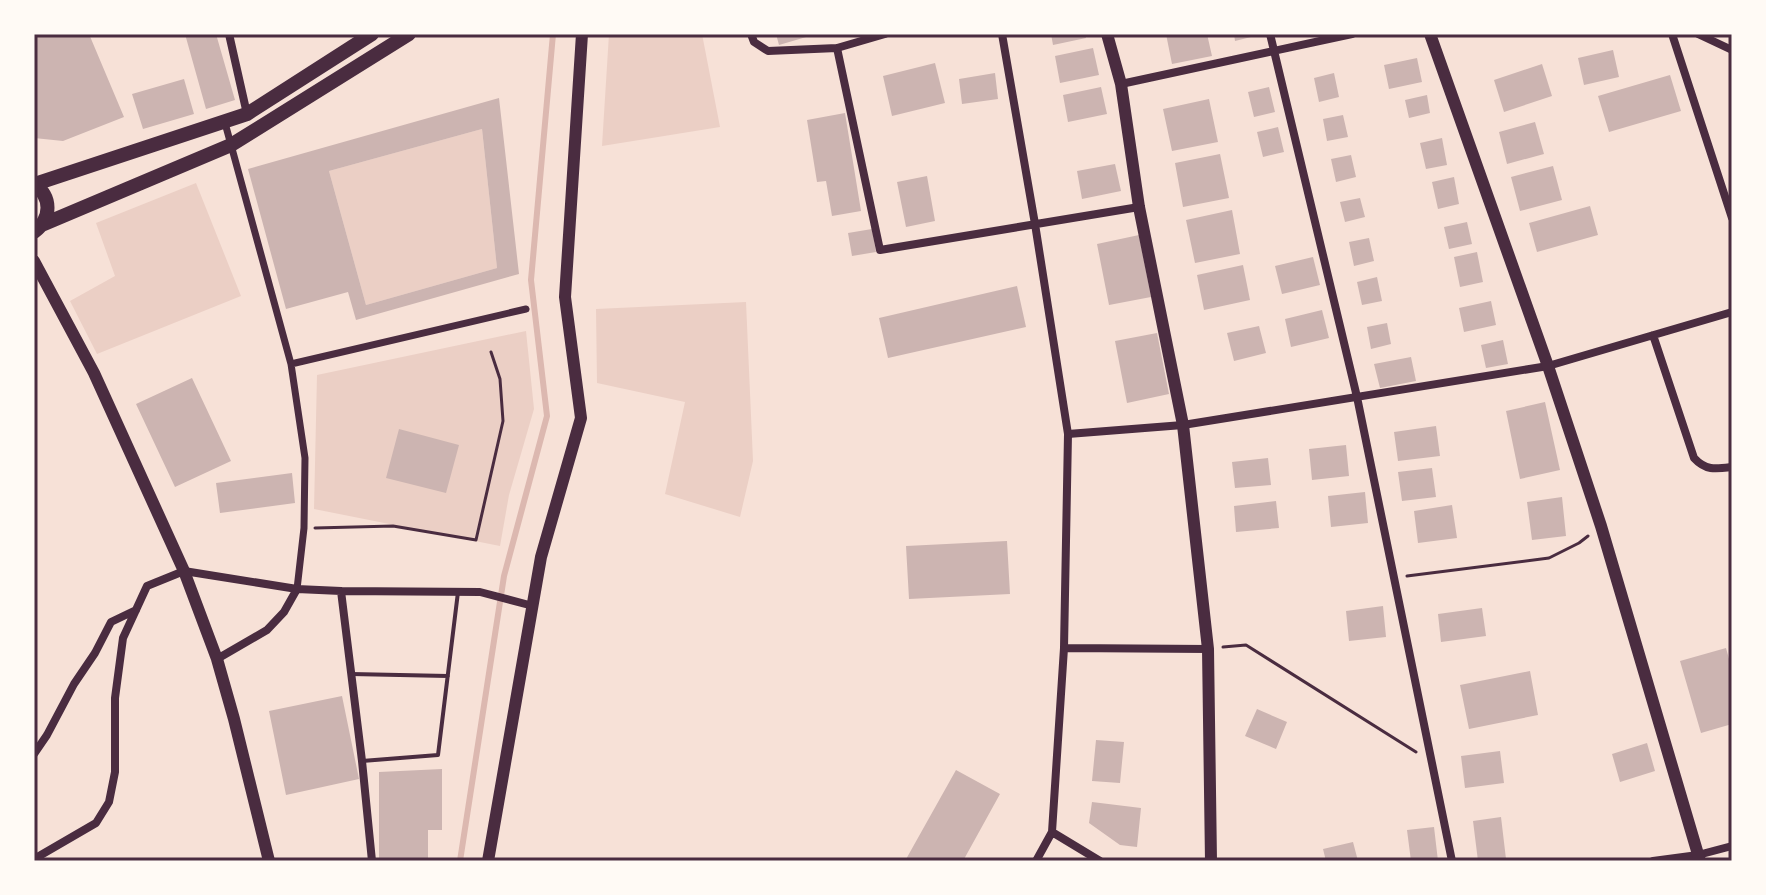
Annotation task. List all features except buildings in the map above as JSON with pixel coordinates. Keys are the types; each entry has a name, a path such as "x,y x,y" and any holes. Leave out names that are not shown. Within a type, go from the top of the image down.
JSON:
{"main road":[{"path":"34,184 247,114 372,34"},
{"path":"39,228 231,145 409,34"},
{"path":"488,861 541,557 581,418 565,297 582,34"},
{"path":"1107,34 1121,84 1139,207 1183,425 1208,649 1211,861"},
{"path":"1430,34 1548,366 1601,526 1699,858"},
{"path":"34,184 42,190 48,207 39,228"},
{"path":"34,261 94,373 184,571 217,659 269,861"}],"street":[{"path":"229,34 247,114"},
{"path":"751,34 754,42 768,51 837,48 885,34"},
{"path":"1002,34 1068,434 1064,648 1052,832 1036,861"},
{"path":"1270,34 1357,397 1452,861"},
{"path":"1121,84 1352,34"},
{"path":"1672,34 1732,218"},
{"path":"1698,34 1732,50"},
{"path":"837,48 880,250 1139,207"},
{"path":"217,659 267,630 284,612 297,589 304,528 305,458 291,364 225,123"},
{"path":"291,364 526,309"},
{"path":"1068,434 1183,425 1548,366 1732,312"},
{"path":"1653,335 1694,458 1714,470 1732,467"},
{"path":"34,859 96,823 109,802 115,772 115,698 123,638 147,586 184,571 297,589 480,592 533,606"},
{"path":"341,591 372,861"},
{"path":"34,754 111,622 136,610"},
{"path":"1064,648 1208,649"},
{"path":"1052,832 1100,861"},
{"path":"1653,861 1699,858 1732,846"}],"lane":[{"path":"362,761 438,755 458,592"},
{"path":"351,674 448,676"}],"path":[{"path":"304,528 393,526 476,540 503,421 500,379 491,352"},
{"path":"1395,578 1549,558 1579,543 1601,526"},
{"path":"1208,649 1246,645 1433,763"}],"shaded area":[{"path":"609,34 702,34 720,127 602,146"},
{"path":"482,129 497,268 366,305 329,171"},
{"path":"196,183 241,296 97,354 70,301 115,276 96,223"},
{"path":"746,302 753,461 740,517 665,494 685,402 597,383 596,309"},
{"path":"526,331 534,409 509,495 500,546 314,509 317,375"}],"waterway":[{"path":"460,861 504,576 547,416 531,280 553,34"}]}
